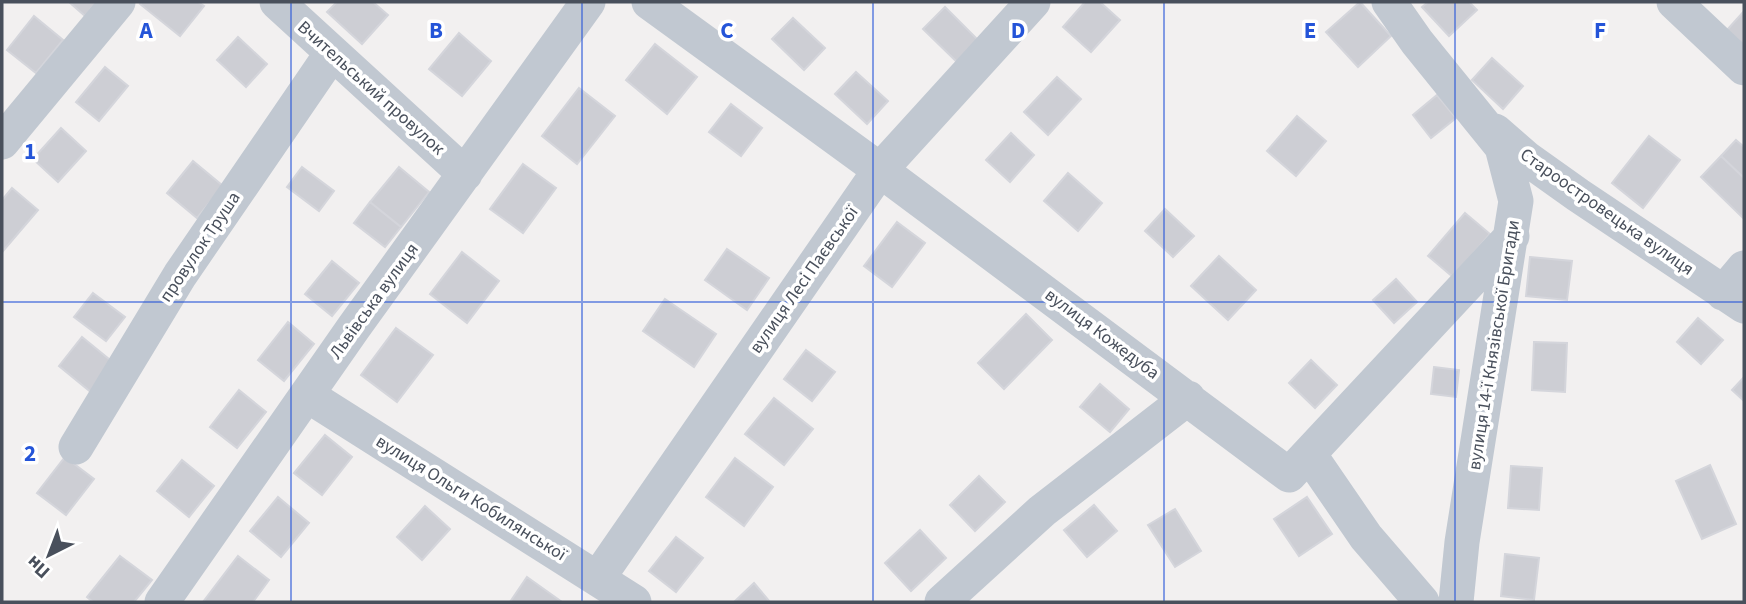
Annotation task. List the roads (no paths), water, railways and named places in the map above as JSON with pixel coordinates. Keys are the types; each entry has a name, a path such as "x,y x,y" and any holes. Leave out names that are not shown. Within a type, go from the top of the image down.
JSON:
{"street":[{"path":"2,142 118,2"},
{"name":"Вчительський провулок","path":"277,2 465,174"},
{"name":"Львівська вулиця","path":"162,602 588,2"},
{"name":"вулиця Кожедуба","path":"649,2 880,170 1289,475 1512,236"},
{"name":"вулиця Лесі Паєвської","path":"598,578 880,170 1033,2"},
{"name":"вулиця 14-ї Князівської Бригади","path":"1389,2 1417,42 1502,147 1517,201 1462,542 1456,602"},
{"path":"1674,2 1744,68"},
{"name":"провулок Труша","path":"76,447 180,275 332,53"},
{"name":"Староостровецька вулиця","path":"1474,112 1526,158 1578,195 1737,289"},
{"path":"1517,201 1526,190 1546,181 1578,195"},
{"name":"вулиця Ольги Кобилянської","path":"307,395 634,602"},
{"path":"942,602 1042,511 1188,398"},
{"path":"1309,454 1366,537 1422,602"}]}
